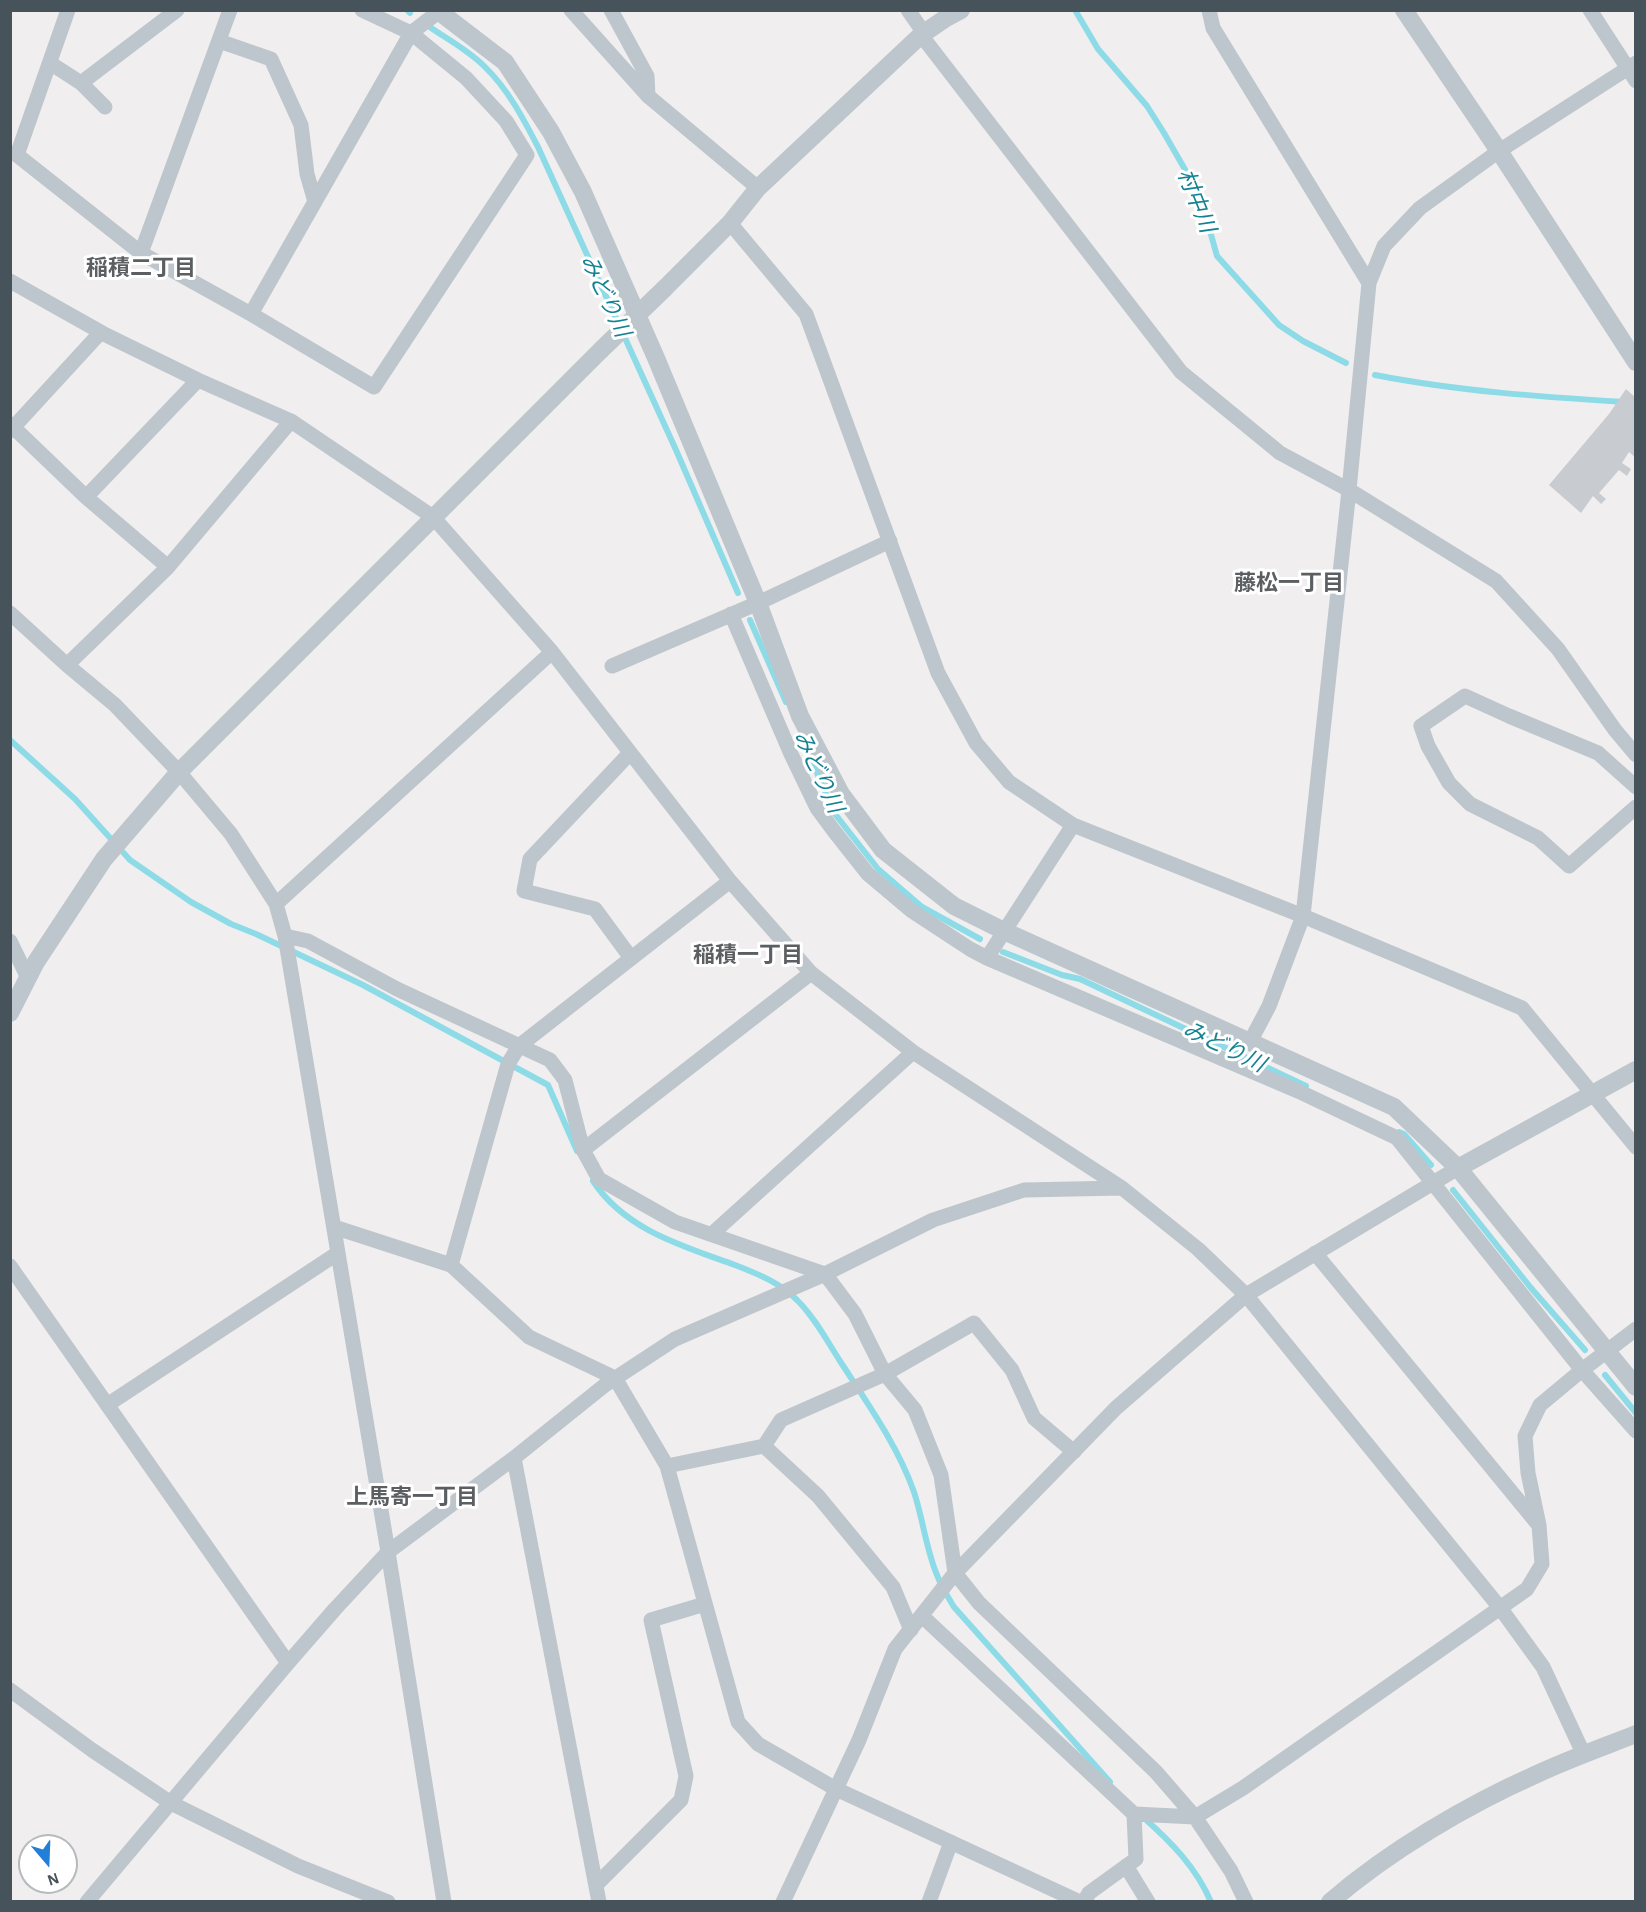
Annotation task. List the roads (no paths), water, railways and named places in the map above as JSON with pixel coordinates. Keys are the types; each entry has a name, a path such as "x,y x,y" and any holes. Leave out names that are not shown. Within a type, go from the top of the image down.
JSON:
{"street":[{"path":"68,10 17,155 141,253 251,314 374,387 527,155 506,121 466,78 411,33 362,10"},
{"path":"81,82 177,10"},
{"path":"572,10 648,96 758,188"},
{"path":"612,10 647,76 648,96"},
{"path":"908,10 923,34 1181,372 1280,453 1349,490 1496,581 1558,649 1635,755"},
{"path":"10,1013 36,962 104,859 179,772 730,223 758,188 923,34 961,10"},
{"path":"1209,10 1213,28 1369,283"},
{"path":"1404,10 1499,151 1635,362"},
{"path":"1250,1042 1269,1006 1303,915 1369,283 1384,246 1420,208 1499,151 1633,71 1590,10"},
{"path":"251,314 411,33 439,11 505,62 551,132 583,192 656,358 758,603 800,716 841,794 883,850 954,906 1004,931 1394,1107 1458,1168 1635,1387"},
{"path":"141,253 219,41 227,12"},
{"path":"219,41 271,59 301,125 307,174 315,202"},
{"path":"50,63 81,82 105,107"},
{"path":"730,223 806,314 938,673 976,743 1009,783 1074,825 1303,915 1522,1008 1635,1147"},
{"path":"10,281 101,332 198,380 291,421 433,517 552,652 730,881 811,973 913,1052 1122,1188 1198,1249 1246,1295 1501,1609 1543,1667 1584,1755"},
{"path":"101,332 11,427 86,497 168,567"},
{"path":"86,497 198,380"},
{"path":"67,665 168,567 291,421"},
{"path":"612,666 758,603 890,541"},
{"path":"10,613 115,705 179,772 231,834 276,904 285,936 334,1227 444,1902"},
{"path":"731,614 791,754 817,808 868,874 912,911 987,958 1298,1090 1397,1138 1581,1370 1635,1431"},
{"path":"276,904 552,652"},
{"path":"1635,787 1598,753 1465,696 1421,726 1428,746 1449,783 1470,804 1538,838 1569,866 1635,807"},
{"path":"630,753 530,859 524,891 595,909 631,958"},
{"path":"987,958 1074,825"},
{"path":"451,1265 508,1064 519,1046 730,881"},
{"path":"285,936 308,940 397,989 550,1060 565,1080 584,1150 599,1179 675,1222 825,1274 855,1314 885,1374 915,1410 941,1475 955,1573 979,1603 1156,1772 1195,1817 1231,1871 1246,1902"},
{"path":"10,941 28,978"},
{"path":"584,1150 811,973"},
{"path":"712,1233 913,1052"},
{"path":"783,1902 859,1740 895,1649 955,1573 1116,1408 1246,1295 1458,1168 1594,1095 1635,1070"},
{"path":"87,1902 288,1663 388,1552 514,1458 615,1378 675,1339 825,1274 933,1220 1024,1190 1122,1188"},
{"path":"334,1227 451,1265 529,1337 615,1378 667,1466 738,1722 758,1744 836,1789 1082,1902 1089,1893 1136,1858 1134,1814"},
{"path":"107,1405 338,1253"},
{"path":"1316,1253 1539,1525"},
{"path":"10,1266 288,1663"},
{"path":"667,1466 765,1446 781,1420 885,1374 974,1323 1011,1370 1034,1418 1074,1452"},
{"path":"922,1616 1134,1814 1195,1817 1243,1788 1527,1589 1542,1564 1539,1525 1528,1473 1525,1436 1540,1405 1635,1329"},
{"path":"765,1446 818,1496 893,1587 911,1630"},
{"path":"514,1458 599,1902"},
{"path":"596,1885 681,1800 686,1776 651,1620 705,1604"},
{"path":"10,1690 92,1750 171,1803 298,1866 388,1902"},
{"path":"1330,1902 1360,1876 1449,1819 1537,1774 1635,1734"},
{"path":"929,1902 951,1842"},
{"path":"1126,1866 1148,1902"}],"waterway":[{"name":"みどり川","path":"407,10 410,13"},
{"name":"村中川","path":"1075,10 1098,49 1147,106 1164,133 1187,173 1208,224 1217,256 1279,325 1303,341 1346,363"},
{"name":"みどり川","path":"431,28 465,51 493,75 527,125 676,450 738,593"},
{"name":"村中川","path":"1375,375 1468,389 1625,402"},
{"name":"みどり川","path":"750,620 786,702"},
{"path":"10,740 75,799 130,860 191,902 231,924 363,985 548,1085 577,1151"},
{"name":"みどり川","path":"803,741 835,814 878,869 922,907 980,939"},
{"name":"みどり川","path":"1003,952 1062,975 1080,979 1306,1086"},
{"name":"みどり川","path":"1399,1132 1404,1134 1431,1165"},
{"path":"593,1181 606,1198 638,1224 676,1243 769,1280 784,1289 804,1308 871,1408 899,1458 914,1492 933,1565 954,1607 1110,1782"},
{"name":"みどり川","path":"1453,1190 1531,1288 1585,1350"},
{"name":"みどり川","path":"1605,1375 1636,1413"},
{"path":"1144,1818 1182,1856 1198,1877 1211,1902"}],"district":[{"name":"稲積二丁目","path":"141,268"},
{"name":"藤松一丁目","path":"1289,583"},
{"name":"稲積一丁目","path":"748,955"},
{"name":"上馬寄一丁目","path":"412,1497"}]}
